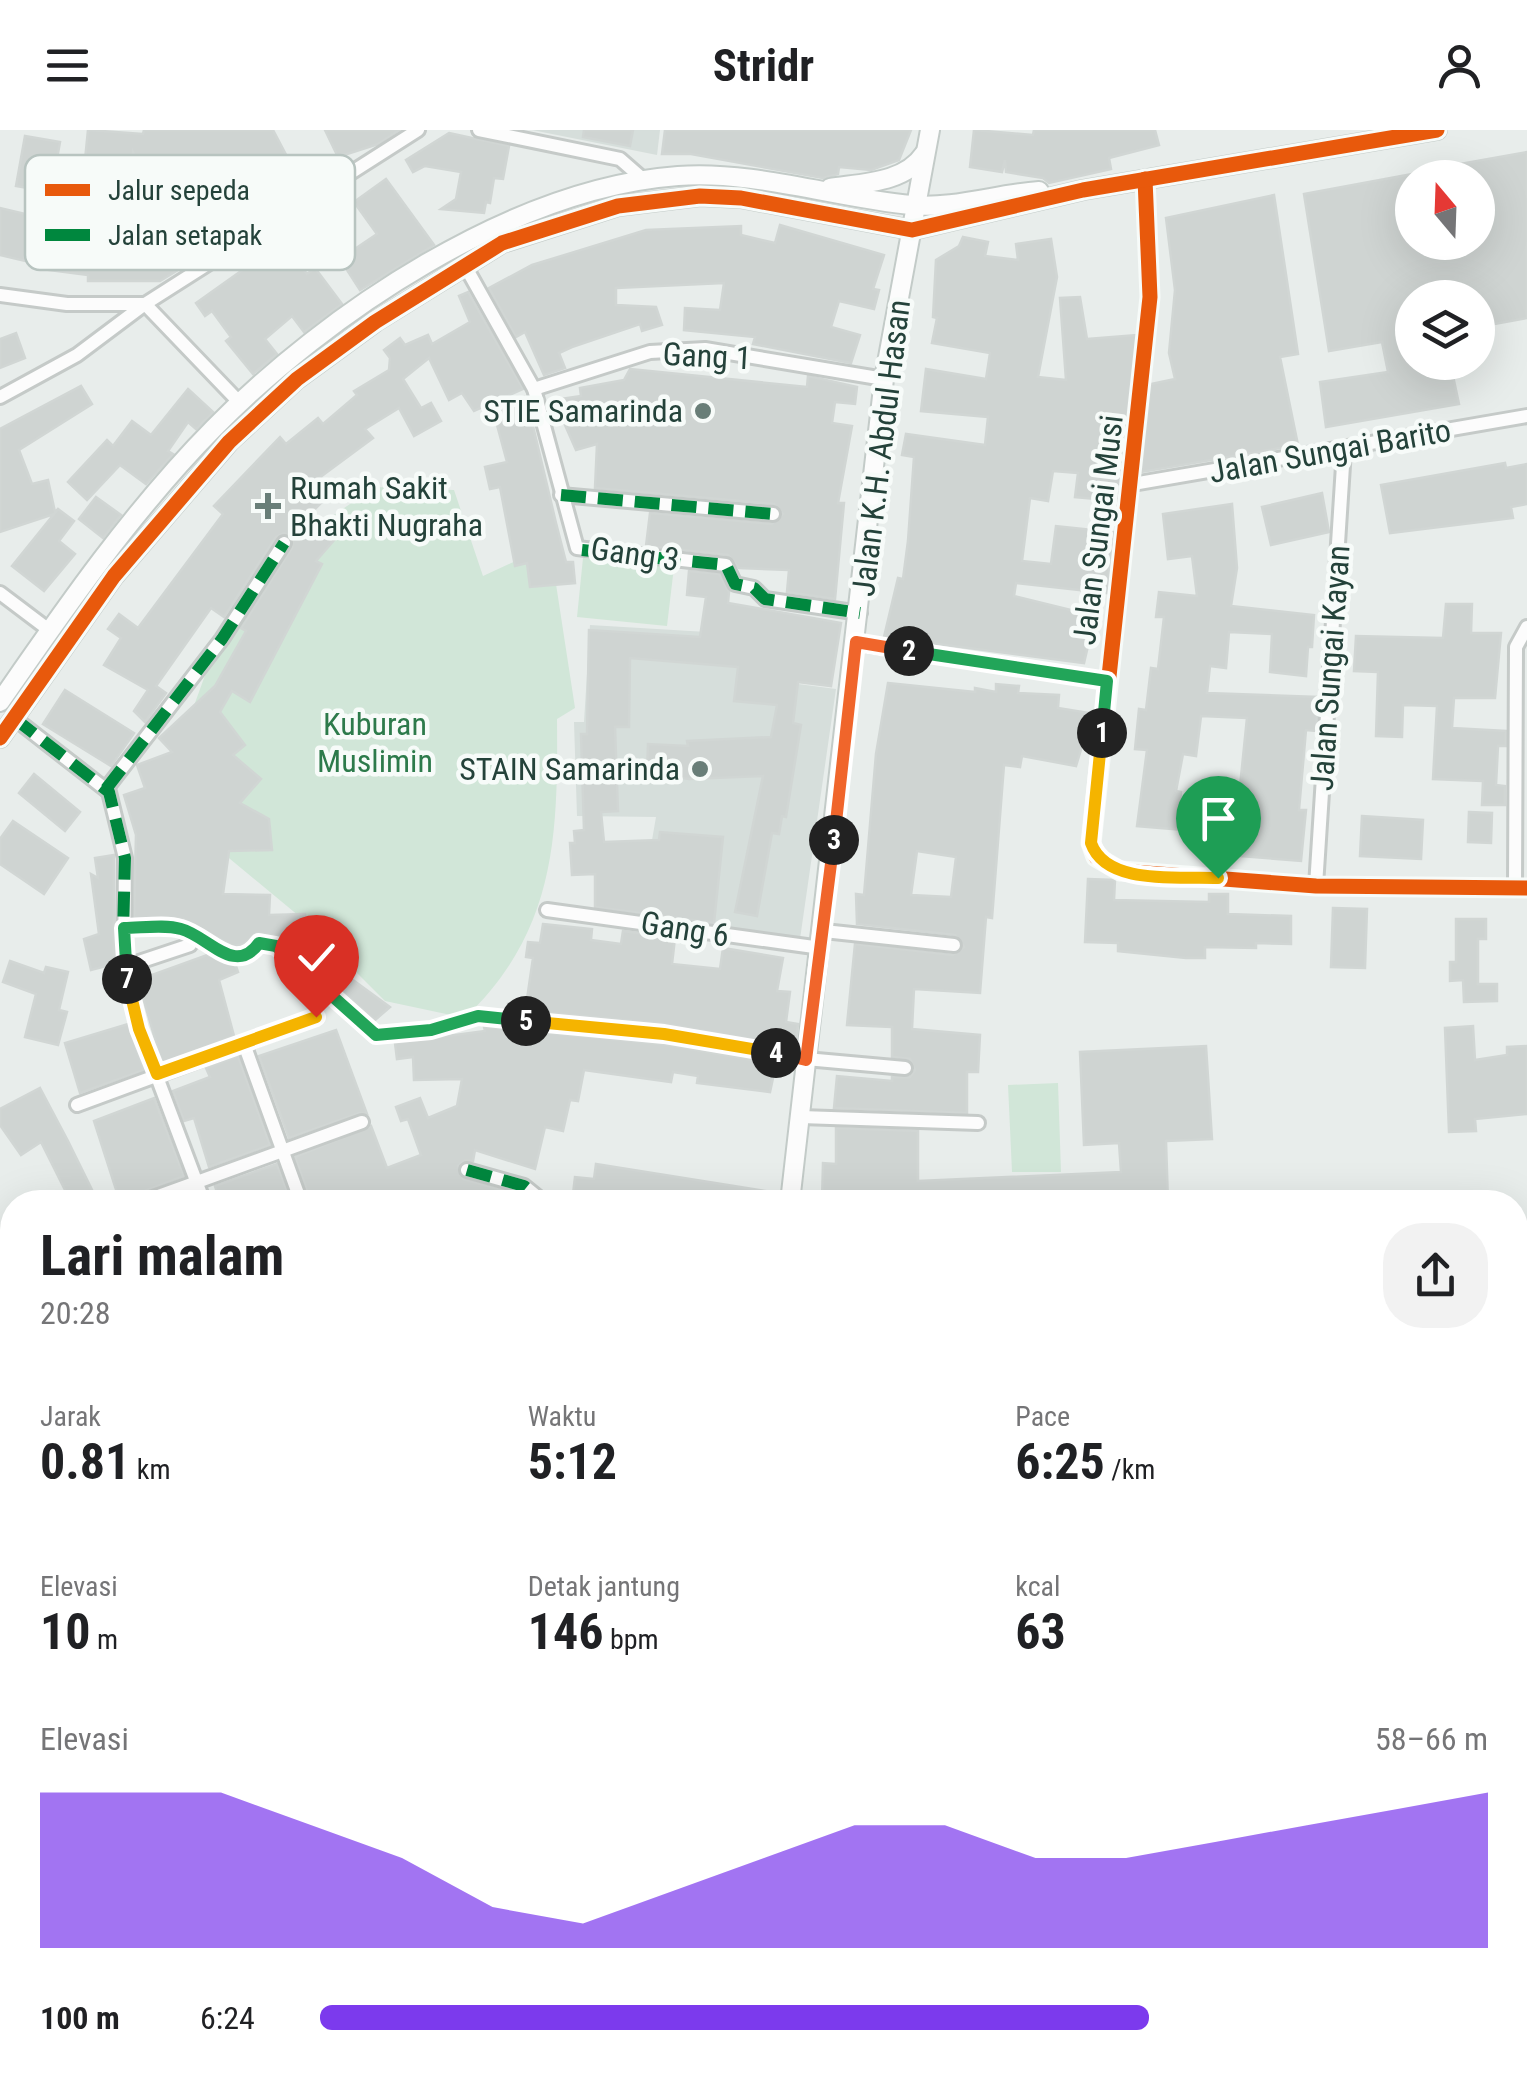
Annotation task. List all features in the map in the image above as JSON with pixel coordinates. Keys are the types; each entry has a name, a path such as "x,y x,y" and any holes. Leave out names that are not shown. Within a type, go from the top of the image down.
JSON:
{"street":[{"path":"355,170 418,130"},
{"path":"479,130 620,160 644,180"},
{"path":"919,205 930,130"},
{"path":"919,205 942,130"},
{"path":"0,738 114,576 196,476 298,379 414,294 464,264 538,229 656,199 741,198 912,230 1083,190 1437,130"},
{"path":"810,191 889,178 914,167 924,154"},
{"path":"0,702 49,630 183,462 240,403 351,315 446,254 526,214 644,180 706,176 919,205 1012,193 1083,190"},
{"name":"Jalan Sungai Musi","path":"1145,179 1150,297 1133,484 1091,843 1096,857 1120,871 1316,886"},
{"name":"Jalan K.H. Abdul Hasan","path":"792,1190 884,379 919,205"},
{"name":"Gang 3","path":"464,264 534,389 574,544 582,550 726,565 735,584 754,588 765,599 860,613"},
{"path":"0,397 76,355 199,270"},
{"path":"0,295 67,304 146,304 240,403"},
{"name":"Gang 1","path":"534,389 650,352 706,349 884,379"},
{"name":"Jalan Sungai Barito","path":"1133,484 1527,416"},
{"name":"Jalan Sungai Kayan","path":"1316,886 1344,450"},
{"path":"183,462 196,476"},
{"path":"561,495 773,514"},
{"path":"106,789 222,639 284,543"},
{"path":"0,594 49,630"},
{"path":"1316,886 1521,888 1516,647 1527,627"},
{"path":"856,642 1107,681"},
{"path":"14,718 106,789 120,826 125,858 124,967 139,1029 200,1190"},
{"name":"Gang 6","path":"548,910 823,939 954,944"},
{"path":"124,931 183,929 208,947 238,958 252,953 259,943 276,946 376,1035 431,1030 478,1016 664,1034 806,1060 905,1068"},
{"path":"124,967 190,945"},
{"path":"78,1106 316,1017"},
{"path":"244,1044 296,1190"},
{"path":"801,1117 978,1122"},
{"path":"176,1190 362,1122"},
{"path":"467,1170 529,1190"}],"shaded area":[{"path":"532,130 660,130 657,155"},
{"name":"STAIN Samarinda","path":"590,625 757,635 752,678 836,689 799,946 638,921 656,817 577,816 574,722 584,722"}],"green space":[{"name":"Kuburan Muslimin","path":"375,487 454,490 483,576 550,545 575,708 557,719 556,803 546,880 518,951 495,985 465,1018 385,1001 305,921 212,844 179,747 216,645 278,553"},
{"path":"583,558 674,567 667,626 577,617"},
{"path":"1058,1083 1061,1172 1012,1172 1008,1085"}],"building":[{"path":"88,130 143,134 144,130 273,130 286,155 86,155"},
{"path":"325,130 399,130 378,144 337,155"},
{"path":"584,130 633,130 630,146 583,137"},
{"path":"665,130 911,130 899,160 871,170 839,167 838,174 823,178 691,154 662,154"},
{"path":"974,130 1033,135 1034,130 1155,130 1159,145 1109,158 1111,169 1049,183 1043,178 1006,172 1005,160 1002,172 970,167"},
{"path":"449,133 509,146 503,179 494,178 490,203 486,202 484,213 441,209 456,199 461,172 425,166 413,172 406,160"},
{"path":"25,136 60,142 58,155 25,155 25,188 16,186"},
{"path":"1527,152 1527,318 1495,324 1495,280 1395,280 1395,380 1454,380 1459,404 1326,427 1320,382 1388,372 1382,342 1329,351 1304,194 1395,177 1395,260 1495,260 1495,160 1482,160"},
{"path":"386,179 434,245 360,290 347,270 355,270 355,249 377,234 355,201"},
{"path":"1274,195 1298,354 1280,357 1298,445 1141,472 1151,384 1175,379 1169,353 1175,290 1166,218"},
{"path":"0,208 25,214 25,261 0,255"},
{"path":"780,225 884,255 873,289 879,290 874,309 839,301 831,327 860,335 851,363 753,344 755,337 684,330 685,308 720,310 724,283 616,288 616,305 656,307 662,325 642,331 640,324 572,347 559,353 565,368 544,375 525,332 516,337 489,288 532,265 646,230 741,226 741,235 775,243"},
{"path":"963,237 988,242 985,256 1018,260 1016,244 1051,239 1057,277 1038,377 1066,380 1060,298 1080,297 1087,339 1136,335 1118,501 1075,497 1078,473 1053,471 1048,501 1030,498 1022,561 1051,564 1056,526 1113,532 1107,593 1016,583 1014,596 1095,616 1084,663 884,637 898,578 903,579 908,541 914,457 902,455 906,434 985,445 988,417 921,411 926,369 986,379 990,353 932,343 937,318 933,317 936,260 959,246"},
{"path":"49,270 178,270 160,281 88,281 88,275"},
{"path":"243,270 304,270 307,274 316,270 342,304 304,332 292,316 265,339 277,354 253,374 226,341 231,337 212,311 205,316 196,303"},
{"path":"468,292 523,389 474,411 462,393 449,400 429,358 403,379 421,408 431,403 441,421 414,436 399,408 365,429 373,438 319,478 332,492 308,516 336,538 316,561 322,564 250,702 232,691 220,712 245,745 233,755 261,779 240,803 269,819 272,850 229,851 223,894 270,895 269,915 305,914 307,940 315,936 323,953 342,972 390,1007 375,1020 279,936 257,933 244,944 233,946 183,919 134,918 136,835 124,795 145,788 137,765 172,752 159,738 215,686 246,631 241,628 292,548 292,538 284,533 276,537 224,617 211,608 156,686 166,693 145,722 134,711 148,690 104,665 121,638 108,629 119,614 138,628 223,514 214,506 280,437 286,444 318,418 323,424 357,395 354,391 389,370 390,358 384,350 400,338 405,345 428,335 432,344 470,322 459,296"},
{"path":"16,333 25,358 0,368 0,339"},
{"path":"630,369 807,387 808,376 857,387 855,404 835,402 832,423 852,426 838,503 844,503 835,599 787,592 789,570 739,568 728,555 646,546 650,513 772,524 783,514 774,504 595,488 597,444 576,450 554,400 581,396 580,388 624,380"},
{"path":"81,386 92,404 19,450 32,484 48,480 55,512 58,509 74,521 59,541 75,554 44,591 12,566 54,514 0,532 0,429"},
{"path":"188,389 213,412 196,429 188,422 168,451 173,454 146,484 120,465 87,500 68,482 107,440 113,446 132,421 151,435"},
{"path":"528,405 566,562 573,562 575,583 530,587 527,563 515,566 500,487 490,489 485,467 507,462 493,410"},
{"path":"1505,463 1506,468 1527,464 1527,504 1511,507 1513,518 1390,533 1381,485"},
{"path":"1322,493 1329,532 1271,545 1262,507"},
{"path":"96,497 121,515 103,538 79,519"},
{"path":"1232,504 1237,568 1231,606 1314,615 1306,676 1270,672 1272,634 1229,632 1226,668 1210,666 1207,693 1318,697 1316,731 1306,730 1299,810 1306,810 1301,861 1241,856 1242,846 1195,842 1196,831 1137,826 1147,750 1135,749 1139,709 1146,710 1151,668 1158,669 1164,617 1156,617 1159,592 1197,596 1192,556 1168,559 1163,514","holes":["1201,716 1247,718 1238,806 1180,801 1181,792 1176,791 1183,754 1196,756"]},
{"path":"689,571 719,574 729,592 728,603 841,623 831,686 798,682 793,723 801,725 786,817 782,816 779,834 772,833 757,916 735,912 763,776 689,779 647,773 648,744 688,746 687,741 771,737 777,705 734,701 738,667 630,658 629,727 615,727 618,811 601,812 604,842 659,840 660,832 723,837 714,923 595,907 595,874 572,875 570,843 575,843 574,831 584,830 581,734 587,734 589,630 700,637 706,597 687,595"},
{"path":"1446,604 1472,604 1471,633 1501,633 1495,698 1454,698 1452,728 1506,731 1506,746 1498,746 1496,785 1505,786 1505,805 1482,805 1483,781 1433,779 1437,706 1403,705 1402,737 1376,736 1378,672 1354,671 1356,636 1443,638"},
{"path":"888,683 975,692 975,688 996,692 996,684 1019,686 1018,693 1059,695 1058,708 1089,713 1087,724 1094,725 1092,744 1083,743 1076,766 1022,756 1020,767 1004,765 992,918 986,917 980,993 914,989 912,1029 980,1035 978,1072 967,1072 967,1113 834,1108 837,1076 892,1081 892,1077 910,1077 915,1070 910,1059 892,1057 892,1027 847,1025 855,944 953,955 964,947 955,935 857,924 856,894 864,895 876,754","holes":["917,851 956,857 951,897 911,895"]},
{"path":"65,690 134,733 111,766 43,724"},
{"path":"34,774 80,812 65,831 19,793"},
{"path":"1469,812 1492,813 1491,843 1468,842"},
{"path":"1362,816 1423,820 1421,859 1360,856"},
{"path":"13,821 68,858 44,894 0,864 0,839"},
{"path":"114,855 114,964 91,970 84,939 99,934 91,874 98,878 95,858"},
{"path":"1088,879 1115,880 1114,900 1209,902 1209,894 1228,894 1228,914 1291,916 1291,944 1205,947 1205,958 1186,958 1118,951 1118,943 1085,942"},
{"path":"1333,908 1367,909 1365,968 1331,967"},
{"path":"1456,919 1486,919 1486,939 1478,939 1478,984 1497,984 1497,1001 1464,1002 1463,980 1450,981 1450,962 1456,962"},
{"path":"543,924 592,929 591,940 621,944 623,931 675,938 672,964 720,969 723,948 783,958 777,991 790,992 786,1022 798,1024 795,1047 665,1024 508,1009 508,1004 526,1006 533,958 526,957 528,942 540,943"},
{"path":"207,955 236,966 238,972 219,980 234,1036 162,1063 138,980"},
{"path":"10,961 44,973 46,967 68,972 59,1010 67,1012 58,1045 25,1037 36,994 3,982"},
{"path":"128,1024 144,1070 80,1093 65,1043"},
{"path":"1473,1026 1475,1060 1507,1055 1507,1047 1527,1046 1527,1114 1475,1119 1476,1131 1449,1132 1445,1028"},
{"path":"484,1027 662,1044 776,1064 770,1092 697,1083 698,1076 673,1072 671,1082 584,1070 578,1101 570,1100 563,1131 545,1127 535,1169 475,1150 473,1161 458,1166 463,1179 502,1190 307,1190 295,1157 371,1126 387,1168 421,1155 408,1119 401,1121 396,1107 420,1098 428,1118 457,1106 462,1079 414,1080 413,1057 397,1059 395,1043 485,1031"},
{"path":"336,1030 367,1114 359,1113 289,1138 259,1056"},
{"path":"1206,1046 1212,1139 1166,1141 1168,1190 822,1190 823,1163 836,1164 836,1128 918,1131 918,1181 1121,1172 1119,1143 1084,1145 1080,1052"},
{"path":"238,1056 270,1145 209,1167 194,1118 184,1121 173,1091 210,1077 206,1068"},
{"path":"40,1088 92,1190 65,1190 41,1142 21,1155 0,1125 0,1109"},
{"path":"154,1098 184,1176 147,1190 116,1190 94,1121"},
{"path":"277,1164 287,1190 216,1190 215,1186"},
{"path":"596,1164 759,1190 573,1190 575,1177 594,1179"}],"marked path":[{"path":"561,495 773,514"},
{"path":"106,789 222,639 284,543"},
{"path":"582,550 726,565 735,584 754,588 765,599 860,613"},
{"path":"14,718 109,792 125,858 123,934"},
{"path":"124,928 181,929 231,955 250,952 259,943 276,946 376,1035 431,1030 478,1016"},
{"path":"467,1170 529,1190"}],"cycle path":[{"path":"0,738 114,576 229,442 297,379 375,322 502,243 618,206 700,196 741,198 912,230 1083,190 1437,130"},
{"path":"1145,179 1150,297 1091,843 1096,857 1120,871 1316,886 1527,888"}],"place":[{"name":"STIE Samarinda","path":"703,411"},
{"name":"Rumah Sakit Bhakti Nugraha","path":"268,506"},
{"name":"STAIN Samarinda","path":"700,769"}],"route":[{"path":"316,1017 157,1074 139,1029 124,967 124,928 183,929 208,947 238,958 252,953 259,943 276,946 376,1035 431,1030 478,1016 664,1034 806,1060 856,642 1107,681 1091,843 1096,857 1107,867 1120,871 1218,878"}]}
